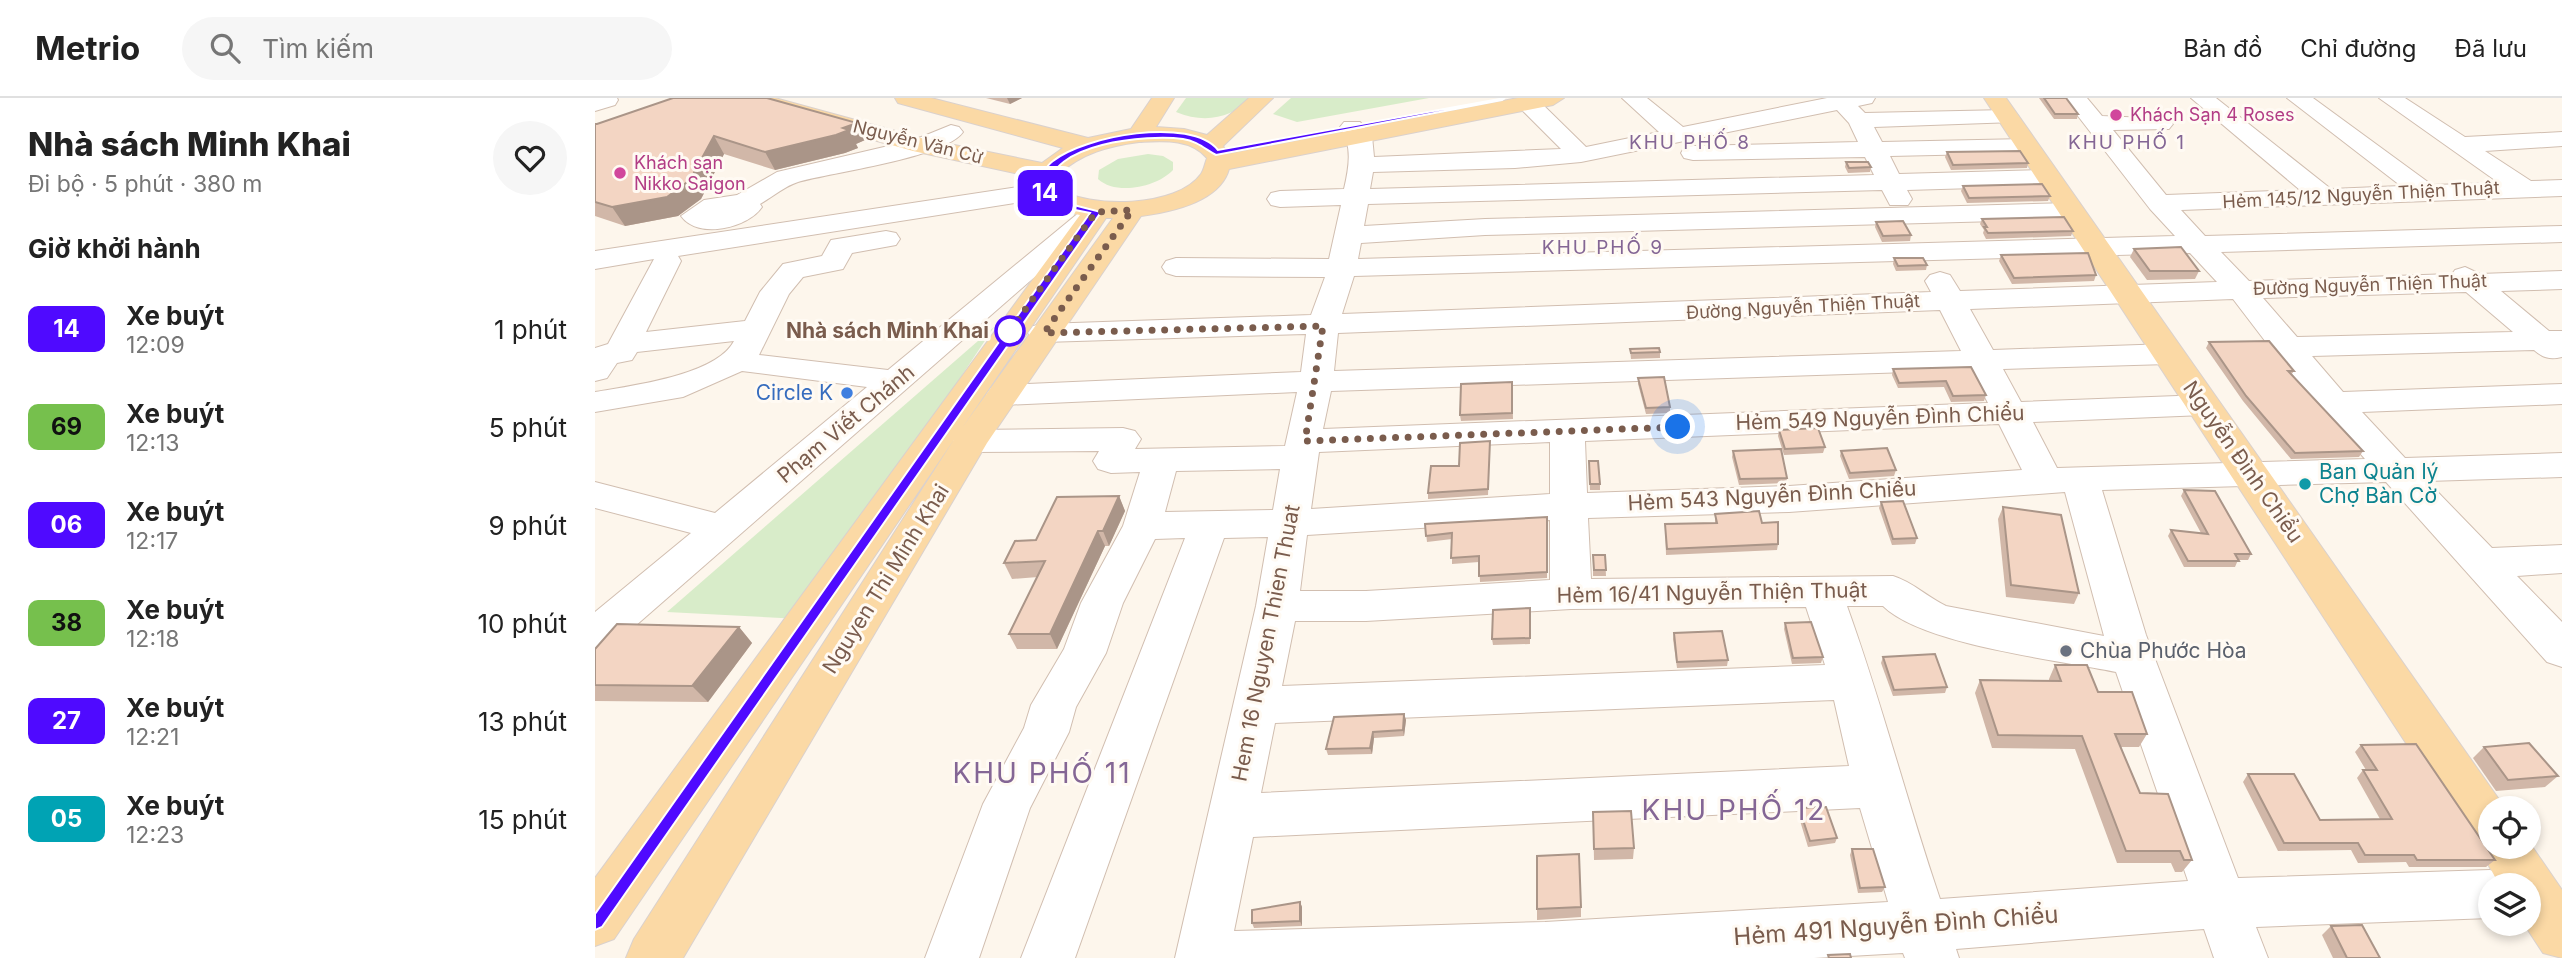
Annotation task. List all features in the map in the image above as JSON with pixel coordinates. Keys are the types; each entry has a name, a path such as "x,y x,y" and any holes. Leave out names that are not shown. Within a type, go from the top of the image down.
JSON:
{"main road":[{"name":"Nguyễn Văn Cừ","path":"749,98 813,105 950,132 1027,152 1049,175"},
{"name":"Nguyễn Văn Cừ","path":"906,98 1052,139 1095,144"},
{"path":"952,98 1095,144"},
{"path":"1139,135 1163,98"},
{"path":"1262,98 1215,154 1210,179 1186,195 1132,210 1096,212 1063,205 1049,175 1095,144 1139,135 1184,136 1215,154 1553,98"},
{"path":"1356,132 1502,98"},
{"name":"Nguyễn Văn Cừ","path":"813,105 922,146 1049,175"},
{"name":"Nguyễn Đình Chiểu","path":"2001,108 2124,292 2259,482 2478,810"},
{"name":"Nguyen Thi Minh Khai","path":"595,921 1024,336 1132,210"},
{"name":"Nguyen Thi Minh Khai","path":"653,958 971,441 1003,395 1024,336 1096,212"},
{"path":"2541,909 2562,936"}],"street":[{"path":"595,104 607,100 604,98"},
{"path":"1633,98 1687,145"},
{"path":"2202,98 2325,197"},
{"path":"2298,98 2425,192"},
{"path":"2399,98 2524,188"},
{"path":"2084,109 2119,101"},
{"path":"1564,135 1732,102 1759,121"},
{"path":"1528,103 1564,135 1581,155"},
{"path":"1687,145 1759,121 1850,105 2001,108"},
{"path":"1850,105 2010,413 2064,481 2133,658 2241,958"},
{"path":"2084,109 2161,124"},
{"path":"2084,109 2159,203 2239,289 2334,403 2404,480 2557,638"},
{"path":"744,202 786,177 922,146 950,132"},
{"name":"Hem 16 Nguyen Thien Thuat","path":"1202,958 1277,606 1316,383 1323,326 1342,268 1362,165 1356,132"},
{"path":"2461,145 2562,139"},
{"path":"1362,165 1515,161 1687,145 1872,149 2026,146"},
{"path":"595,260 1049,175"},
{"path":"1280,199 2047,178"},
{"path":"1636,188 1641,222"},
{"name":"Hẻm 145/12 Nguyễn Thiện Thuật","path":"2159,203 2562,188"},
{"path":"2356,196 2556,346"},
{"path":"1348,235 1641,222 2070,211"},
{"name":"Phạm Viết Chánh","path":"595,636 1096,212"},
{"path":"595,402 671,390 741,359 788,262 833,263 841,246 950,230"},
{"path":"1176,267 1342,268 2562,234"},
{"path":"1646,260 1656,313"},
{"path":"595,371 607,354 621,353 667,261"},
{"name":"Đường Nguyễn Thiện Thuật","path":"1024,336 1559,317 2124,292 2562,280"},
{"path":"1559,317 1565,374"},
{"path":"955,331 990,318 1001,321 1024,336"},
{"path":"624,344 757,329"},
{"path":"2286,348 2556,346"},
{"path":"1003,395 1122,388 2168,354"},
{"path":"741,359 754,364 896,381"},
{"path":"2334,403 2562,394"},
{"name":"Hẻm 549 Nguyễn Ðình Chiểu","path":"971,441 1123,439 1111,461 1161,462 1303,449 1566,431 2204,405"},
{"path":"1566,431 1571,594"},
{"path":"952,958 1007,804 1046,732 1054,705 1084,653 1102,603 1142,526 1161,462"},
{"path":"2404,480 2562,465"},
{"path":"2404,480 2562,484"},
{"name":"Hẻm 543 Nguyễn Ðình Chiểu","path":"1142,526 1290,523 1569,506 1789,499 2064,481 2404,480"},
{"path":"595,495 722,528"},
{"path":"1048,958 1209,525"},
{"path":"2485,563 2562,559"},
{"path":"1821,591 1852,682 1878,786 1927,942"},
{"name":"Hẻm 16/41 Nguyễn Thiện Thuật","path":"1277,606 1366,606 1571,594 1893,591 1910,607 1938,620 2133,658"},
{"path":"1257,705 1852,682"},
{"path":"1232,816 1878,786"},
{"name":"Hẻm 491 Nguyễn Ðình Chiểu","path":"1218,958 1545,953 1927,942 2223,903 2478,894"}],"green space":[{"path":"1186,98 1252,98 1226,114 1197,118 1176,112"},
{"path":"1291,98 1429,98 1297,122 1273,114"},
{"path":"1148,154 1163,156 1173,162 1173,170 1157,181 1136,187 1115,187 1098,179 1099,170 1118,159"},
{"path":"994,327 800,619 667,612"}],"building":[{"path":"673,98 767,98 857,123 843,128 849,130 836,135 765,152 714,136 690,180 667,197 612,207 595,202 595,124"},
{"path":"2044,98 2066,98 2078,114 2055,114"},
{"path":"2020,151 2028,163 1953,165 1947,152"},
{"path":"1846,162 1868,162 1871,167 1849,168"},
{"path":"2042,184 2050,196 1969,198 1963,186"},
{"path":"2064,217 2073,231 1988,233 1982,219"},
{"path":"1903,221 1911,235 1883,236 1876,222"},
{"path":"2181,247 2199,271 2150,271 2134,249"},
{"path":"2088,253 2096,275 2014,278 2001,255"},
{"path":"1894,258 1923,258 1927,265 1898,266"},
{"path":"2269,341 2294,371 2288,371 2363,451 2295,453 2246,396 2209,342"},
{"path":"1659,348 1660,352 1631,353 1630,349"},
{"path":"1971,367 1986,395 1953,396 1946,381 1899,383 1893,369"},
{"path":"1664,377 1670,407 1646,408 1638,378"},
{"path":"1512,382 1512,413 1460,415 1461,384"},
{"path":"1818,428 1825,447 1785,449 1779,430"},
{"path":"1490,441 1488,489 1428,493 1431,466 1459,466 1460,443"},
{"path":"1887,448 1896,470 1850,473 1841,451"},
{"path":"1781,449 1787,478 1740,479 1733,451"},
{"path":"1589,461 1598,461 1600,484 1590,484"},
{"path":"2184,490 2215,491 2251,554 2235,554 2239,561 2188,561 2171,530 2208,534"},
{"path":"1119,496 1103,531 1098,531 1050,634 1009,634 1045,561 1004,563 1015,541 1036,540 1057,497"},
{"path":"1903,501 1917,538 1893,539 1881,502"},
{"path":"2003,507 2061,515 2079,593 2011,585"},
{"path":"1759,511 1762,523 1778,522 1778,544 1667,549 1665,524 1717,523 1715,514"},
{"path":"1547,517 1547,572 1479,576 1479,556 1451,558 1452,533 1426,536 1425,524"},
{"path":"1593,555 1605,555 1606,570 1594,570"},
{"path":"1530,608 1530,638 1492,639 1493,610"},
{"path":"1811,622 1823,657 1793,658 1785,623"},
{"path":"617,624 739,627 692,686 595,685 595,649"},
{"path":"1722,631 1728,660 1677,662 1674,633"},
{"path":"1935,654 1947,687 1894,690 1883,657"},
{"path":"2055,665 2087,665 2098,692 2132,692 2147,734 2115,734 2140,793 2168,794 2192,860 2184,860 2180,851 2126,851 2082,736 1998,735 1980,680 2061,681"},
{"path":"1404,714 1403,730 1373,732 1370,748 1326,749 1334,717"},
{"path":"2529,743 2558,776 2508,780 2484,747"},
{"path":"2416,744 2478,835 2478,859 2495,860 2417,860 2414,855 2365,855 2358,843 2284,843 2248,774 2294,774 2320,820 2392,819 2363,770 2377,770 2361,745"},
{"path":"1826,807 1837,838 1810,841 1799,808"},
{"path":"1631,811 1634,848 1594,849 1593,812"},
{"path":"1852,849 1873,849 1885,887 1860,888"},
{"path":"1579,854 1581,907 1537,909 1537,856"},
{"path":"1300,902 1300,921 1252,923 1252,910"},
{"path":"2362,925 2380,958 2347,958 2331,926"},
{"path":"1850,954 1851,958 1829,958 1828,955"}],"bus line":[{"name":"14","path":"595,921 976,378 1096,212 1063,205 1051,199 1044,191 1044,178 1055,163 1089,146 1126,136 1184,136 1210,145 1216,153 1502,98"}],"place":[{"name":"Khách Sạn 4 Roses","path":"2116,115"},
{"name":"Khách sạn Nikko Saigon","path":"620,173"},
{"name":"Nhà sách Minh Khai","path":"1010,331"},
{"name":"Circle K","path":"847,393"},
{"name":"Ban Quản lý Chợ Bàn Cờ","path":"2305,484"},
{"name":"Chùa Phước Hòa","path":"2066,651"}],"district":[{"name":"KHU PHỐ 8","path":"1690,142"},
{"name":"KHU PHỐ 1","path":"2127,142"},
{"name":"KHU PHỐ 9","path":"1603,247"},
{"name":"KHU PHỐ 11","path":"1042,773"},
{"name":"KHU PHỐ 12","path":"1734,810"}],"route":[{"path":"1010,331 1004,331 1004,339 1019,319 1096,212 1132,210 1044,333 1323,326 1305,441 1678,427"}]}
